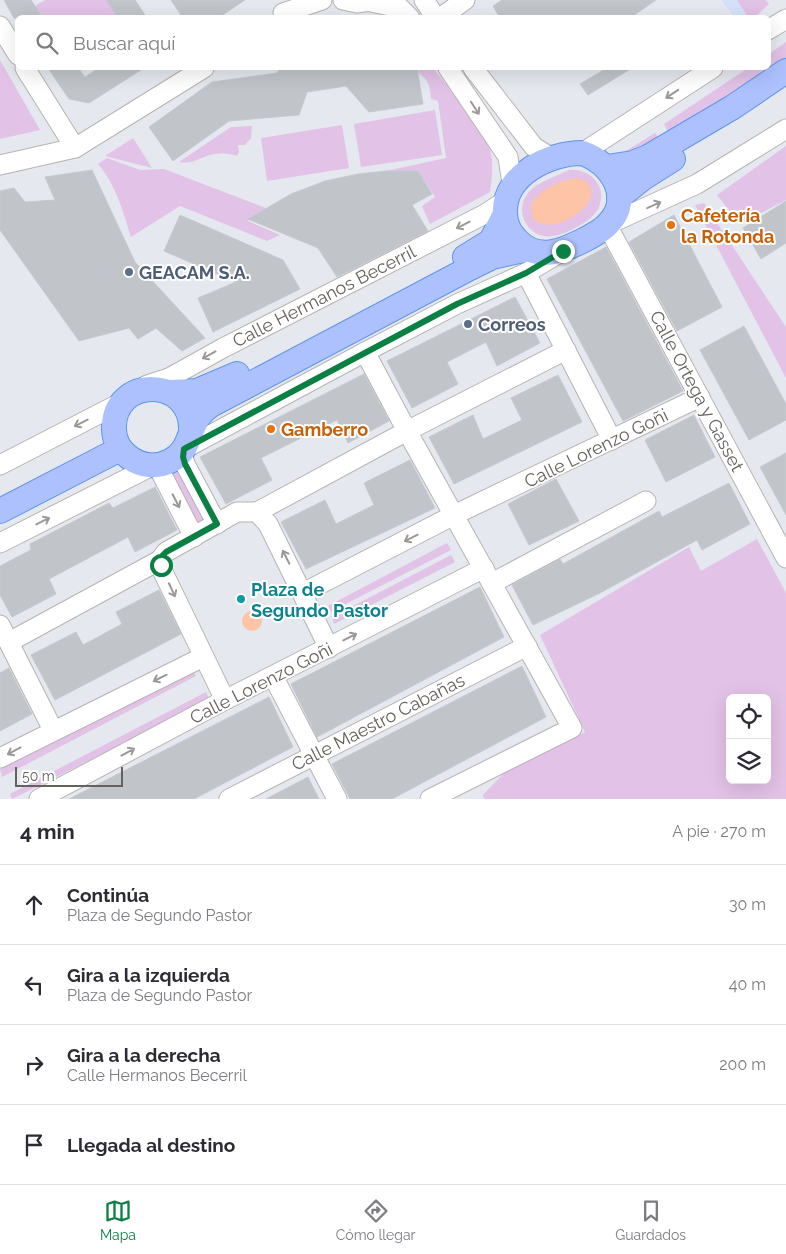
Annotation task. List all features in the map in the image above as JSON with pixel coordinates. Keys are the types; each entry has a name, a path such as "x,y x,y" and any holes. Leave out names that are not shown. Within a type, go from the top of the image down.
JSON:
{"main road":[{"path":"607,167 633,164 648,157 733,107 786,71"},
{"path":"619,197 643,178 786,87"},
{"path":"582,153 599,160 614,177 619,197 615,212 608,224 563,251 542,252 528,249 510,232 507,200 522,175 552,158 563,154 582,153"},
{"name":"Calle Hermanos Becerril","path":"133,396 155,389 168,392 192,393 210,387 473,252 491,240 507,200"},
{"path":"133,396 115,419 118,442 132,460 155,465 171,461 187,440 202,411 246,385 492,257 528,249"},
{"path":"168,392 177,398 187,410 187,440"},
{"path":"0,496 118,442"},
{"path":"0,511 118,442"}],"street":[{"path":"285,10 322,0"},
{"path":"343,0 357,3 374,1 400,8 407,15"},
{"path":"424,0 434,15"},
{"path":"444,15 465,0"},
{"path":"771,28 786,19"},
{"path":"0,26 15,50"},
{"path":"26,70 75,148"},
{"path":"0,166 75,148 201,70"},
{"path":"449,70 508,157 507,200"},
{"path":"475,70 534,147 552,158"},
{"path":"582,153 710,70"},
{"path":"608,224 697,184 786,129"},
{"name":"Calle Hermanos Becerril","path":"0,465 133,396 147,385 169,378 223,348 485,214 507,200"},
{"name":"Calle Ortega y Gasset","path":"608,224 786,558"},
{"path":"217,524 185,464 183,457 187,440 457,304 526,273 563,251"},
{"path":"526,273 612,440"},
{"path":"10,642 160,560 166,552 237,512 257,512 407,431 566,350"},
{"path":"365,352 572,728 430,799"},
{"name":"Calle Lorenzo Goñi","path":"303,593 454,515 700,397"},
{"path":"0,543 155,465 194,537"},
{"name":"Calle Lorenzo Goñi","path":"39,799 225,700 329,648 646,501"},
{"path":"257,512 275,536 329,648"},
{"path":"160,560 162,570 225,700"},
{"path":"0,625 53,730"},
{"name":"Calle Maestro Cabañas","path":"229,799 526,646"},
{"path":"0,758 203,657"},
{"path":"274,676 337,799"}],"shaded area":[{"path":"45,0 106,0 117,15 42,15 35,6"},
{"path":"722,0 766,0 769,4 757,15 733,15"},
{"path":"786,42 786,60 771,70 771,53"},
{"path":"0,60 40,130 0,139"},
{"path":"419,70 435,70 473,119 486,140 492,160 490,192 430,224 422,206 435,197 418,171 386,171 446,158 438,101 431,99 425,78 418,73"},
{"path":"745,70 771,70 670,136 664,124"},
{"path":"435,110 442,155 361,167 354,124"},
{"path":"342,125 349,168 267,181 261,138"},
{"path":"252,126 251,138 245,145 238,145 239,152 237,156 219,153 192,161 179,162 231,127"},
{"path":"655,133 661,141 616,157"},
{"path":"133,138 152,168 105,156"},
{"path":"786,146 786,200 740,224 717,195"},
{"path":"107,158 140,170 164,169 266,208 248,221 280,235 267,241 180,206 131,237 114,189 98,164"},
{"path":"569,170 584,172 596,180 601,193 598,209 585,222 565,233 553,236 538,234 527,225 523,218 523,203 526,196 534,187"},
{"path":"578,178 589,185 591,193 588,203 580,212 556,224 543,224 533,219 531,206 538,196 558,183"},
{"path":"704,203 786,327 786,378 695,205"},
{"path":"176,465 206,518 201,527 191,519 167,473"},
{"path":"757,539 786,593 786,799 484,799 483,795 504,773 585,732 540,635 689,547 701,571"},
{"path":"447,543 451,550 330,612 328,606"},
{"path":"451,555 455,562 334,624 332,617"},
{"path":"248,611 256,611 262,617 262,625 256,631 248,631 242,625 242,617"},
{"path":"192,669 196,676 2,777 0,769"},
{"path":"206,692 210,700 12,799 10,794"}],"sand":[{"path":"722,0 737,0 747,15 733,15"}],"building":[{"path":"4,0 31,0 41,15 15,15 14,18"},
{"path":"106,0 135,0 145,15 116,15"},
{"path":"171,0 245,0 222,15 181,15"},
{"path":"502,0 656,0 634,15 498,15 493,6"},
{"path":"49,70 80,70 85,77 96,70 141,70 89,103 69,99"},
{"path":"279,70 417,70 423,104 369,112 346,86 307,92 299,115 229,121 173,161 149,127 212,82 277,73"},
{"path":"604,70 629,70 588,95 580,84"},
{"path":"92,170 135,262 205,338 182,351 156,328 138,339 129,328 79,341 0,230 0,191 14,188 25,202 55,200 45,177"},
{"path":"386,171 418,171 432,194 412,205 428,231 337,277 318,248 248,219 291,194 325,181 358,174"},
{"path":"786,201 786,243 761,259 743,228"},
{"path":"180,215 283,260 300,289 213,332 198,298 236,282 164,251"},
{"path":"674,215 722,307 677,331 629,242"},
{"path":"606,247 683,391 623,421 547,279"},
{"path":"515,297 540,343 497,366 486,342 447,362 458,384 412,408 387,361"},
{"path":"744,326 786,404 786,420 749,440 700,350"},
{"path":"364,374 389,421 348,443 337,420 261,458 272,480 226,504 200,457"},
{"path":"558,375 582,422 454,484 429,437 473,415 483,439 522,420 511,398"},
{"path":"694,415 715,457 666,482 645,440"},
{"path":"786,453 786,515 760,467"},
{"path":"410,460 435,508 306,569 281,522 325,500 336,524 374,505 364,483"},
{"path":"556,479 579,521 529,545 508,504"},
{"path":"729,483 750,524 702,550 697,540 598,594 533,625 512,585 560,559 563,564 659,511 662,517"},
{"path":"155,487 177,530 135,552 128,537 49,579 56,594 12,617 0,595 0,566 31,550 30,544 109,503 113,508"},
{"path":"480,587 504,637 317,737 291,684"},
{"path":"159,590 181,634 55,700 31,655 76,632 83,645 122,624 116,612"},
{"path":"522,666 546,717 392,799 350,799 332,764"},
{"path":"9,668 32,714 0,731 0,673"},
{"path":"269,697 293,747 194,799 69,799"},
{"path":"308,777 319,799 266,799"}],"place":[{"name":"Cafetería la Rotonda","path":"671,225"},
{"name":"GEACAM S.A.","path":"129,272"},
{"name":"Correos","path":"468,324"},
{"name":"Gamberro","path":"271,429"},
{"name":"Plaza de Segundo Pastor","path":"241,599"}],"route":[{"path":"161,565 160,560 166,552 217,524 185,464 183,457 184,449 457,304 526,273 563,251"}]}
